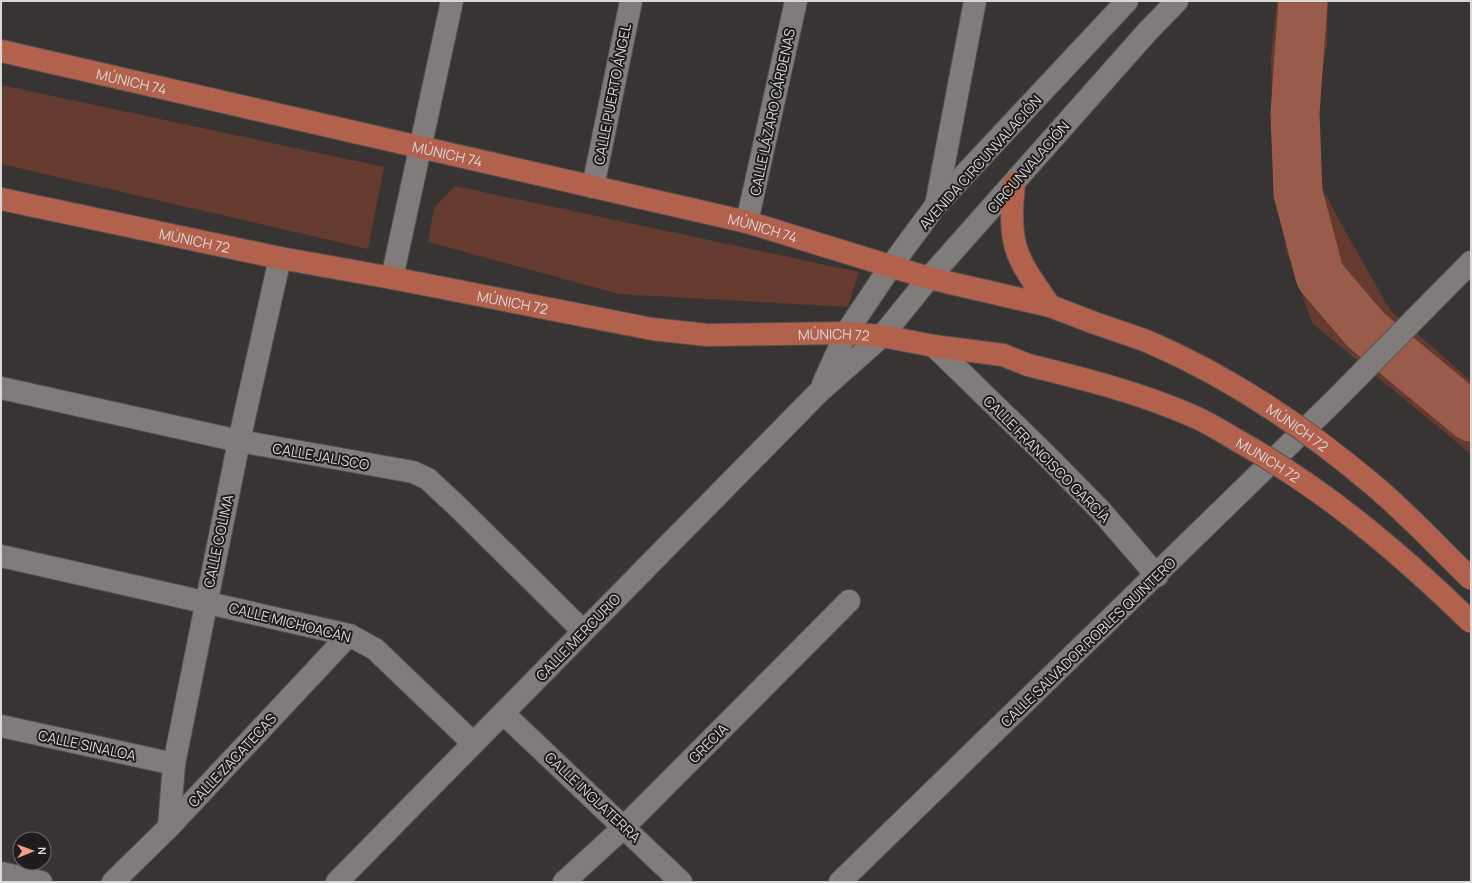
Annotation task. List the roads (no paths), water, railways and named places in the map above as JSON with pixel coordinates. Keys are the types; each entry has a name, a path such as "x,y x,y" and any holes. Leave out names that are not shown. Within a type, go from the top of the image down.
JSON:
{"main road":[{"name":"MÚNICH 74","path":"1,51 421,146 747,222 929,278"},
{"path":"1014,183 1011,214 1016,248 1031,278 1050,306"},
{"name":"MÚNICH 72","path":"1,199 280,258 392,278 652,329 707,334 846,333 882,336 934,346 1003,355 1028,365"},
{"path":"929,278 1050,306"},
{"name":"MÚNICH 72","path":"1050,306 1148,342 1236,386 1282,415 1371,483 1471,579"},
{"name":"MUNICH 72","path":"1028,365 1104,384 1148,398 1197,418 1257,451 1303,480 1339,506 1438,590 1471,622"}],"street":[{"path":"392,278 452,1"},
{"name":"CALLE PUERTO ÁNGEL","path":"593,187 631,1"},
{"name":"CALLE LÁZARO CÁRDENAS","path":"747,222 796,1"},
{"path":"936,205 975,1"},
{"name":"AVENIDA CIRCUNVALACIÓN","path":"846,333 891,266 936,205 1127,1"},
{"name":"CIRCUNVALACIÓN","path":"882,336 929,278 1147,32 1177,1"},
{"name":"CALLE COLIMA","path":"169,827 174,764 239,441 280,258"},
{"name":"CALLE SALVADOR ROBLES QUINTERO","path":"840,882 1156,576 1334,401 1464,268"},
{"name":"CALLE MERCURIO","path":"819,392 846,333"},
{"name":"CALLE MERCURIO","path":"337,882 819,392 882,336"},
{"name":"CALLE FRANCISCO GARCÍA","path":"934,346 1046,454 1101,511 1156,576"},
{"name":"CALLE JALISCO","path":"1,388 239,441 413,472 428,479 583,631"},
{"name":"CALLE MICHOACÁN","path":"1,556 206,601 350,635 375,649 473,743"},
{"name":"GRECIA","path":"564,882 624,827 849,601"},
{"name":"CALLE ZACATECAS","path":"113,882 169,827 350,635"},
{"name":"CALLE INGLATERRA","path":"504,712 682,882"},
{"name":"CALLE SINALOA","path":"1,726 174,764"},
{"path":"1,873 41,882"}],"waterway":[{"path":"1303,1 1295,113 1298,193 1320,276 1366,330 1471,417"}]}
